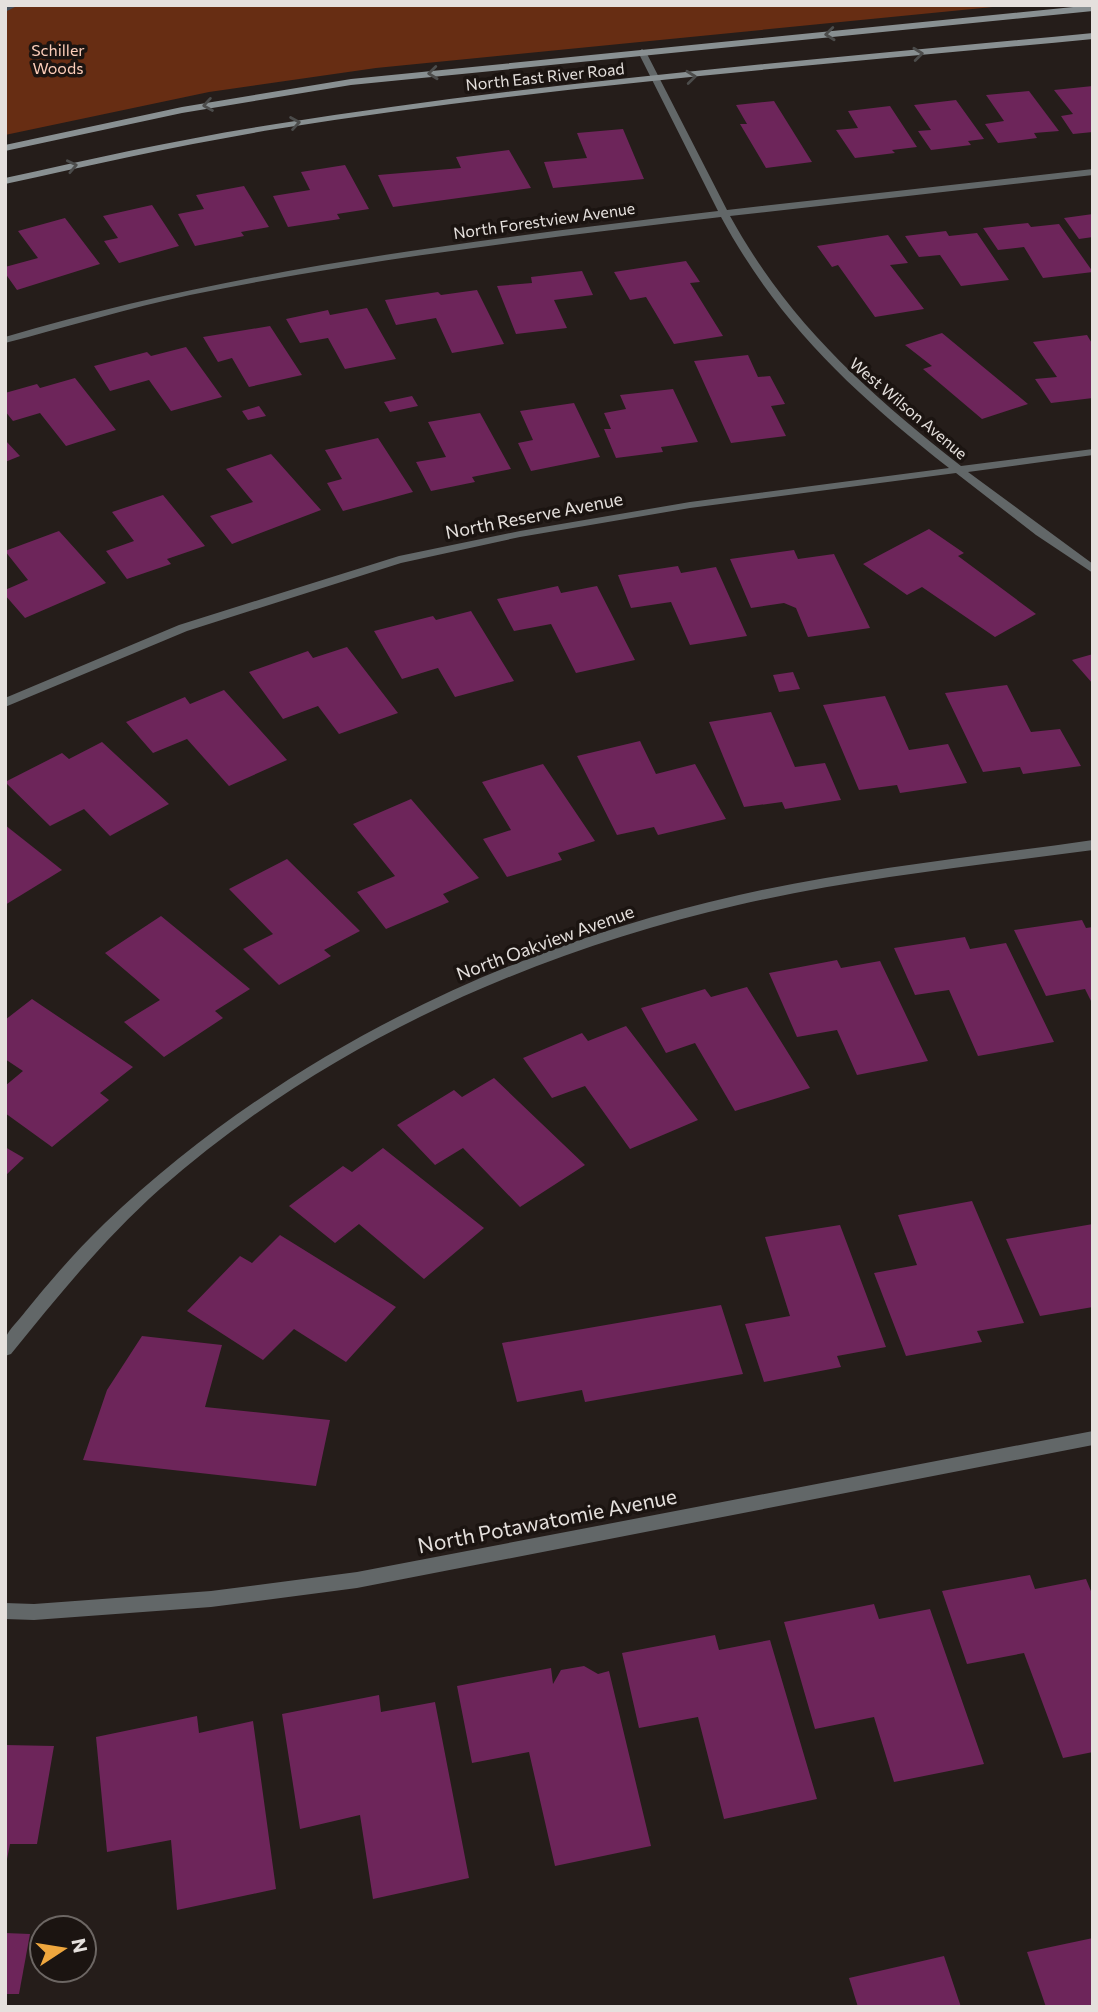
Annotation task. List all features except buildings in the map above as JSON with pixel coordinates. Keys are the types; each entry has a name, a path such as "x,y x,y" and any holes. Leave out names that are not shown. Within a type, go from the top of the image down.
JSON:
{"main road":[{"name":"North East River Road","path":"5,148 182,110 351,82 1093,8"},
{"name":"North East River Road","path":"5,181 132,153 300,122 411,106 1093,36"}],"street":[{"name":"West Wilson Avenue","path":"642,52 761,275 801,329 848,381 1045,538 1093,569"},
{"name":"North Forestview Avenue","path":"5,340 191,294 314,270 726,212 1093,172"},
{"name":"North Reserve Avenue","path":"5,703 183,628 399,560 520,534 690,505 1093,452"},
{"name":"North Oakview Avenue","path":"5,1349 88,1249 168,1174 263,1102 372,1036 488,980 608,935 737,900 859,878 1093,845"},
{"name":"North Potawatomie Avenue","path":"5,1611 34,1612 211,1599 357,1580 1093,1438"}],"green space":[{"name":"Schiller Woods","path":"5,5 1013,5 376,68 209,92 5,135"}],"waterway":[{"path":"5,9 14,5"}]}
